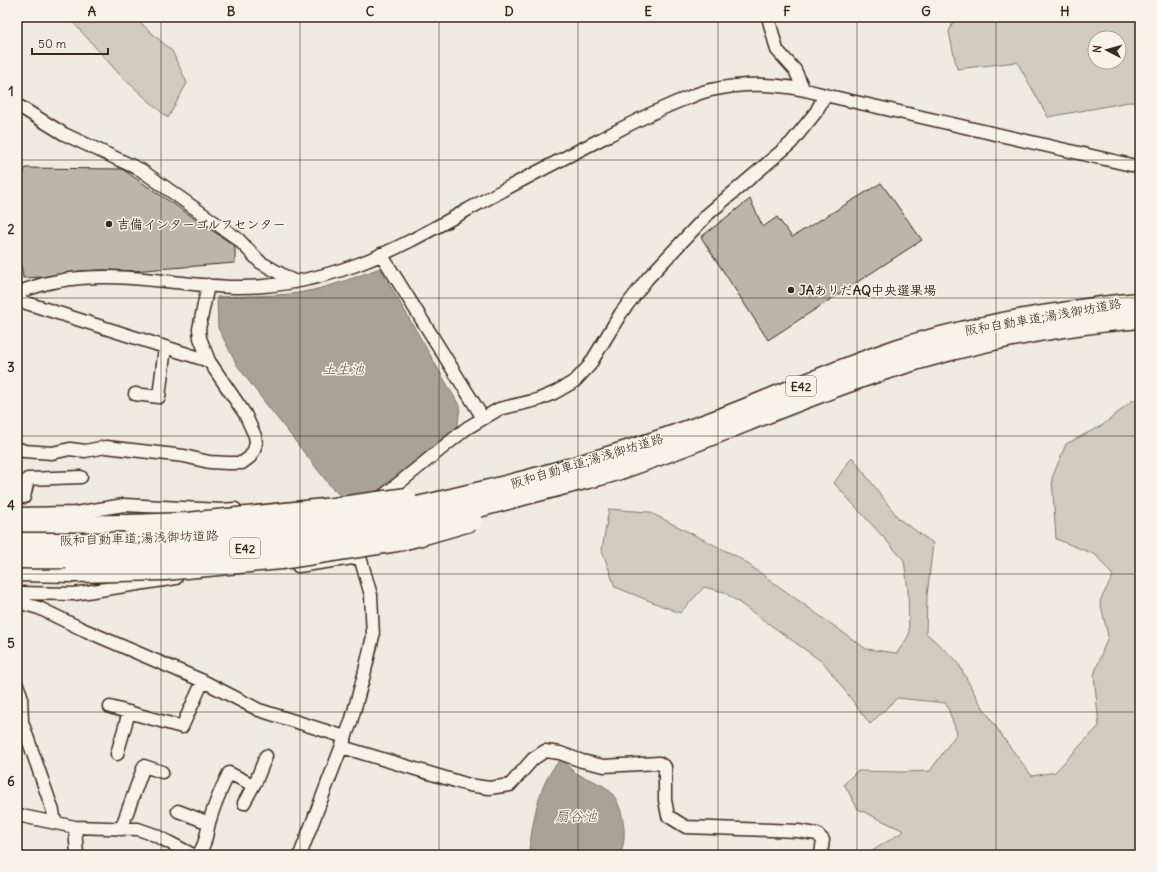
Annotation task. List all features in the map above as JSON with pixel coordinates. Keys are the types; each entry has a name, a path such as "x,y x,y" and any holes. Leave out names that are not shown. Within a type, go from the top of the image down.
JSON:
{"highway":[{"name":"阪和自動車道;湯浅御坊道路","path":"17,559 147,557 262,546 371,531 469,503 702,425 907,346 987,325 1090,307 1140,302"},
{"name":"阪和自動車道;湯浅御坊道路","path":"17,542 127,542 176,540 279,529 390,512 469,503 619,470 835,388 884,371 970,346 1014,336 1100,323 1140,319"},
{"path":"17,524 129,524 187,522 334,507 400,498 469,503"},
{"path":"17,572 74,573 165,571 281,560 397,542 421,536 469,503"}],"street":[{"path":"768,17 777,50 795,70 803,88"},
{"path":"17,294 56,281 98,277 134,278 233,287 277,286 329,274 381,254 432,229 516,183 669,104 710,90 748,85 781,85 803,88 825,95 1140,168"},
{"path":"300,855 344,742 364,675 373,636 372,595 360,557 359,533 363,519 378,499 467,428 499,409 543,398 575,381 589,366 622,313 647,279 708,214 791,142 816,112 825,95"},
{"path":"17,105 64,134 141,170 238,239 260,262 295,282"},
{"path":"381,254 483,418"},
{"path":"17,448 24,451 52,453 70,449 85,451 106,447 184,456 209,462 242,463 250,457 256,442 255,436 245,414 209,361 200,338 199,329 208,285"},
{"path":"17,294 165,347 209,361"},
{"path":"135,394 159,397 165,347"},
{"path":"17,498 24,497 28,479 81,477"},
{"path":"17,514 75,513 124,505 222,510 303,504 322,563"},
{"path":"17,593 74,594 162,580 322,563 360,557"},
{"path":"17,602 39,608 82,629 203,681 259,710 344,742 469,785 489,788 510,785 533,759 546,751 560,753 582,761 604,766 659,763 665,767 665,800 668,816 686,827 804,832 817,834 823,840 821,854"},
{"path":"110,707 182,727 203,681"},
{"path":"17,686 21,695 22,722 56,823"},
{"path":"117,754 129,712"},
{"path":"244,803 266,756"},
{"path":"121,829 144,766 162,772"},
{"path":"198,855 204,846 209,823 218,797 229,773 253,786"},
{"path":"178,811 209,823"},
{"path":"17,816 75,827 138,829 155,835 193,855"},
{"path":"75,827 77,855"}],"shaded area":[{"path":"62,17 134,17 172,51 187,83 168,118 121,76 72,21"},
{"path":"955,17 1140,17 1140,103 1129,102 1048,117 1017,62 957,69 949,32"},
{"path":"1140,399 1140,855 841,855 845,851 869,853 904,831 858,809 844,784 857,771 930,771 957,733 946,703 897,698 870,724 824,663 724,592 704,587 680,613 615,587 602,550 609,509 649,512 738,557 866,649 897,653 909,635 908,590 904,560 834,483 852,457 899,519 933,543 927,596 926,633 957,661 978,700 1007,743 1032,776 1055,772 1099,726 1094,675 1108,636 1100,601 1113,576 1096,555 1056,539 1052,478 1066,444 1103,425 1133,400"}],"water":[{"name":"土生池","path":"380,268 460,407 457,432 355,509 332,488 237,365 218,328 217,297 282,295 303,292 336,284"},
{"name":"扇谷池","path":"560,760 564,760 575,772 605,787 616,800 623,818 624,828 623,847 620,855 528,855 534,817 541,793 552,770"}],"building":[{"name":"吉備インターゴルフセンター","path":"25,168 122,169 235,246 235,263 132,271 80,271 42,277 23,278 20,256 17,256 17,201"},
{"name":"JAありだAQ中央選果場","path":"881,183 922,240 768,340 701,237 750,199 763,227 777,217 792,237"}],"place":[{"name":"吉備インターゴルフセンター","path":"109,224"},
{"name":"JAありだAQ中央選果場","path":"791,290"}]}
